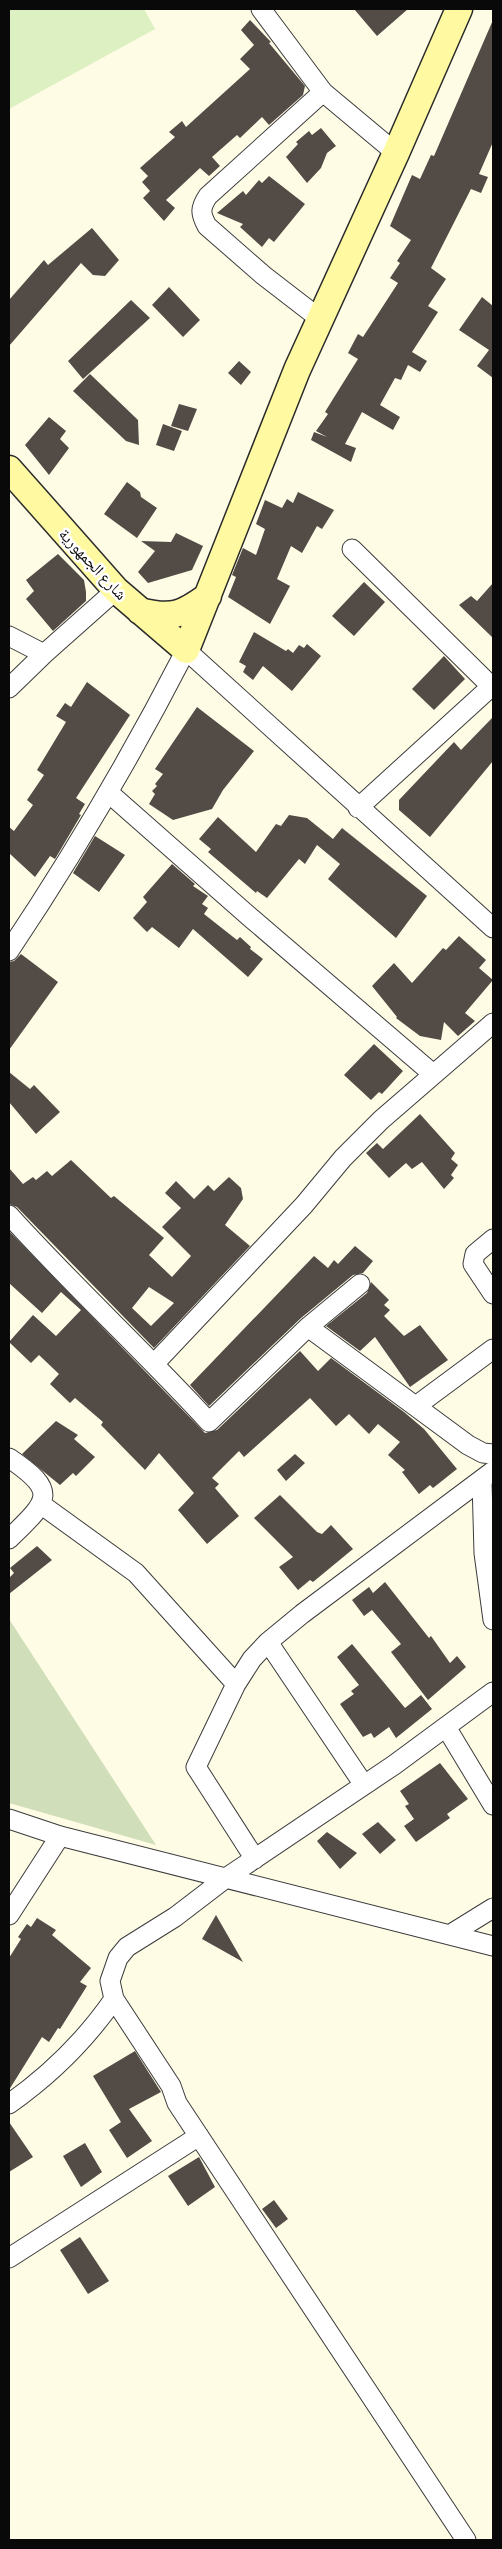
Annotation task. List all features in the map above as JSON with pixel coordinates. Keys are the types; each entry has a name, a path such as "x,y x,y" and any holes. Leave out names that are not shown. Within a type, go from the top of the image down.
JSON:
{"main road":[{"path":"186,650 275,424 459,9"},
{"name":"شارع الجمهورية","path":"9,469 116,590 186,650"},
{"path":"140,611 158,616 187,612 208,596"}],"street":[{"path":"261,9 323,92 396,153"},
{"path":"320,319 263,275 208,226 201,216 201,207 215,190 323,92"},
{"path":"352,549 492,685 358,808"},
{"path":"9,688 116,590"},
{"path":"9,636 44,654"},
{"path":"9,951 63,870 109,793 186,650 358,808 493,928"},
{"path":"109,793 250,918 433,1074"},
{"path":"155,1363 304,1205 343,1158 381,1120 433,1074 456,1057 493,1022"},
{"path":"9,1215 102,1313 155,1363 209,1422 308,1327 360,1284"},
{"path":"493,1239 475,1254 473,1264 493,1294"},
{"path":"308,1327 468,1445 483,1453 493,1454"},
{"path":"416,1406 493,1349"},
{"path":"9,1458 40,1481 44,1492 42,1505 9,1539"},
{"path":"488,1476 484,1553 493,1620"},
{"path":"255,1859 196,1767 236,1684 252,1659 268,1642 302,1614 488,1476"},
{"path":"42,1505 136,1573 236,1684"},
{"path":"268,1642 364,1785"},
{"path":"466,2540 428,2480 345,2360 313,2306 177,2103 171,2086 114,1999 110,1981 118,1958 127,1947 175,1917 226,1878 364,1785 493,1692"},
{"path":"446,1727 493,1805"},
{"path":"9,1819 60,1836 493,1946"},
{"path":"9,1915 60,1836"},
{"path":"451,1934 493,1908"},
{"path":"9,2104 69,2054 93,2029 114,1999"},
{"path":"9,2258 199,2136"}],"green space":[{"path":"9,9 144,9 155,29 9,109"},
{"path":"9,1619 156,1845 9,1803"}],"building":[{"path":"354,9 408,9 377,36"},
{"path":"250,20 271,42 269,43 305,86 303,95 269,125 262,117 240,138 237,135 212,157 220,166 209,176 200,168 166,200 175,208 164,221 143,198 150,191 142,182 148,176 140,168 175,137 169,132 182,121 186,127 250,69 240,59 254,45 241,30"},
{"path":"493,20 493,142 479,174 488,177 481,193 471,189 431,268 446,279 428,306 438,312 412,352 427,361 420,372 408,365 401,380 395,378 380,405 400,417 393,430 362,412 345,444 356,448 351,462 311,440 314,432 327,437 316,431 328,414 325,412 358,359 348,353 358,334 363,337 398,283 390,278 400,263 397,261 411,240 390,226 412,175 420,179 431,155 434,156"},
{"path":"321,128 336,146 327,153 321,168 307,183 286,157 298,144 296,142 309,131 312,135"},
{"path":"269,176 305,204 274,242 269,238 262,247 240,227 243,224 217,213 243,191 246,195 259,180 262,183"},
{"path":"92,228 119,260 105,276 93,275 81,263 9,346 9,300 44,260 48,265"},
{"path":"169,287 200,320 183,337 152,305"},
{"path":"482,297 493,306 493,378 477,366 489,350 459,330"},
{"path":"131,300 150,318 83,379 68,361"},
{"path":"239,361 251,372 241,385 228,373"},
{"path":"90,374 138,420 139,445 126,441 73,391"},
{"path":"179,404 197,409 188,431 171,426"},
{"path":"49,417 66,431 60,439 69,448 49,475 25,445"},
{"path":"163,424 182,431 174,451 156,445"},
{"path":"127,482 140,492 141,497 157,508 137,538 104,514"},
{"path":"298,492 334,510 322,529 317,526 302,553 291,546 277,579 290,586 270,624 228,597 236,577 232,575 243,548 256,555 265,529 256,524 265,500 282,508 287,499 293,503"},
{"path":"176,533 203,546 192,570 148,583 138,572 155,551 141,541 171,542"},
{"path":"58,554 84,580 86,601 53,631 26,599 34,591 26,580"},
{"path":"364,582 385,602 354,636 332,616"},
{"path":"493,583 493,638 459,605 471,596 477,601"},
{"path":"254,632 286,651 288,649 293,653 299,645 304,648 307,644 321,656 292,691 263,666 253,680 243,672 246,666 239,662"},
{"path":"444,656 465,679 434,710 412,689"},
{"path":"87,682 130,715 76,798 85,804 79,814 81,815 55,859 50,856 35,877 9,853 9,827 14,831 33,805 27,800 44,775 37,770 66,722 56,716 65,703 71,707"},
{"path":"197,707 254,751 223,790 212,809 173,820 149,804 155,794 152,791 157,786 155,784 163,774 155,769"},
{"path":"493,717 493,761 430,837 399,810 399,800 454,742 461,750"},
{"path":"289,815 307,818 333,839 342,828 427,896 396,938 328,879 340,864 317,845 305,864 299,859 267,898 257,891 256,893 208,852 211,849 199,839 218,817 256,852 276,824 281,826"},
{"path":"95,836 125,855 99,892 73,873"},
{"path":"172,864 195,884 193,886 208,896 202,904 208,908 204,914 237,940 240,937 251,947 250,949 263,959 248,977 193,929 179,948 152,927 147,932 133,918 147,902 143,897"},
{"path":"459,936 486,960 479,968 493,980 465,1013 475,1021 458,1036 444,1022 441,1040 420,1036 396,1018 372,986 394,963 412,983 443,948 446,950"},
{"path":"21,954 58,982 9,1050 9,962 14,961"},
{"path":"374,1044 403,1071 382,1094 379,1092 371,1100 344,1075"},
{"path":"9,1072 30,1089 34,1085 60,1112 36,1134 9,1102"},
{"path":"420,1114 455,1153 451,1159 458,1165 451,1175 454,1178 444,1189 422,1162 412,1169 406,1163 389,1178 366,1153 377,1143 383,1149"},
{"path":"71,1160 111,1198 114,1196 164,1238 149,1255 172,1277 191,1256 162,1227 181,1208 165,1193 176,1181 194,1199 208,1185 214,1191 229,1177 241,1188 243,1199 225,1225 250,1246 154,1348 17,1207 9,1204 9,1168 23,1184 33,1177 36,1180 47,1171 52,1176","holes":["149,1287 174,1303 151,1326 132,1308"]},
{"path":"9,1231 205,1433 217,1430 300,1351 318,1371 331,1358 404,1412 424,1429 457,1469 433,1488 430,1485 419,1494 402,1472 405,1470 388,1455 400,1442 378,1424 369,1434 349,1414 336,1426 310,1398 244,1457 239,1451 212,1478 219,1484 215,1488 239,1516 207,1544 178,1510 194,1493 159,1453 145,1470 101,1425 103,1422 75,1398 70,1403 50,1384 59,1374 39,1355 31,1363 9,1342 33,1315 56,1336 81,1310 61,1292 42,1313 9,1283"},
{"path":"355,1246 373,1261 363,1273 353,1275 301,1318 209,1406 190,1385 314,1256 328,1268 334,1260 338,1264"},
{"path":"371,1282 389,1300 384,1305 390,1310 384,1316 404,1336 420,1325 448,1360 410,1387 375,1337 360,1351 326,1326 367,1293"},
{"path":"56,1421 78,1435 74,1439 95,1457 76,1476 73,1473 60,1485 22,1454"},
{"path":"295,1454 305,1463 286,1481 277,1470"},
{"path":"280,1495 317,1532 322,1534 331,1525 353,1549 313,1582 310,1580 298,1590 279,1567 293,1557 254,1518"},
{"path":"37,1546 52,1560 9,1594 9,1578 14,1573 10,1568"},
{"path":"385,1582 429,1638 431,1636 450,1663 457,1656 466,1667 428,1700 391,1652 401,1644 372,1610 364,1616 352,1600 369,1587 373,1593"},
{"path":"352,1644 405,1708 421,1695 432,1709 396,1738 389,1727 374,1738 371,1733 363,1737 340,1704 354,1694 351,1691 359,1685 337,1657"},
{"path":"440,1763 468,1799 447,1814 450,1818 416,1842 404,1826 414,1819 405,1806 409,1804 400,1791"},
{"path":"378,1822 396,1840 380,1854 362,1834"},
{"path":"327,1832 357,1853 340,1869 317,1841"},
{"path":"216,1915 243,1962 202,1939"},
{"path":"37,1918 56,1930 52,1935 91,1968 80,1982 87,1986 60,2029 58,2028 49,2042 42,2037 9,2090 9,1958 21,1939 18,1937 27,1924 31,1927"},
{"path":"135,2051 161,2092 129,2109 152,2141 127,2158 109,2130 121,2122 93,2076"},
{"path":"9,2122 33,2157 9,2172"},
{"path":"85,2143 102,2172 81,2187 63,2156"},
{"path":"199,2157 215,2187 188,2206 168,2176"},
{"path":"274,2200 288,2219 276,2228 262,2209"},
{"path":"80,2237 109,2281 88,2294 60,2250"}]}
